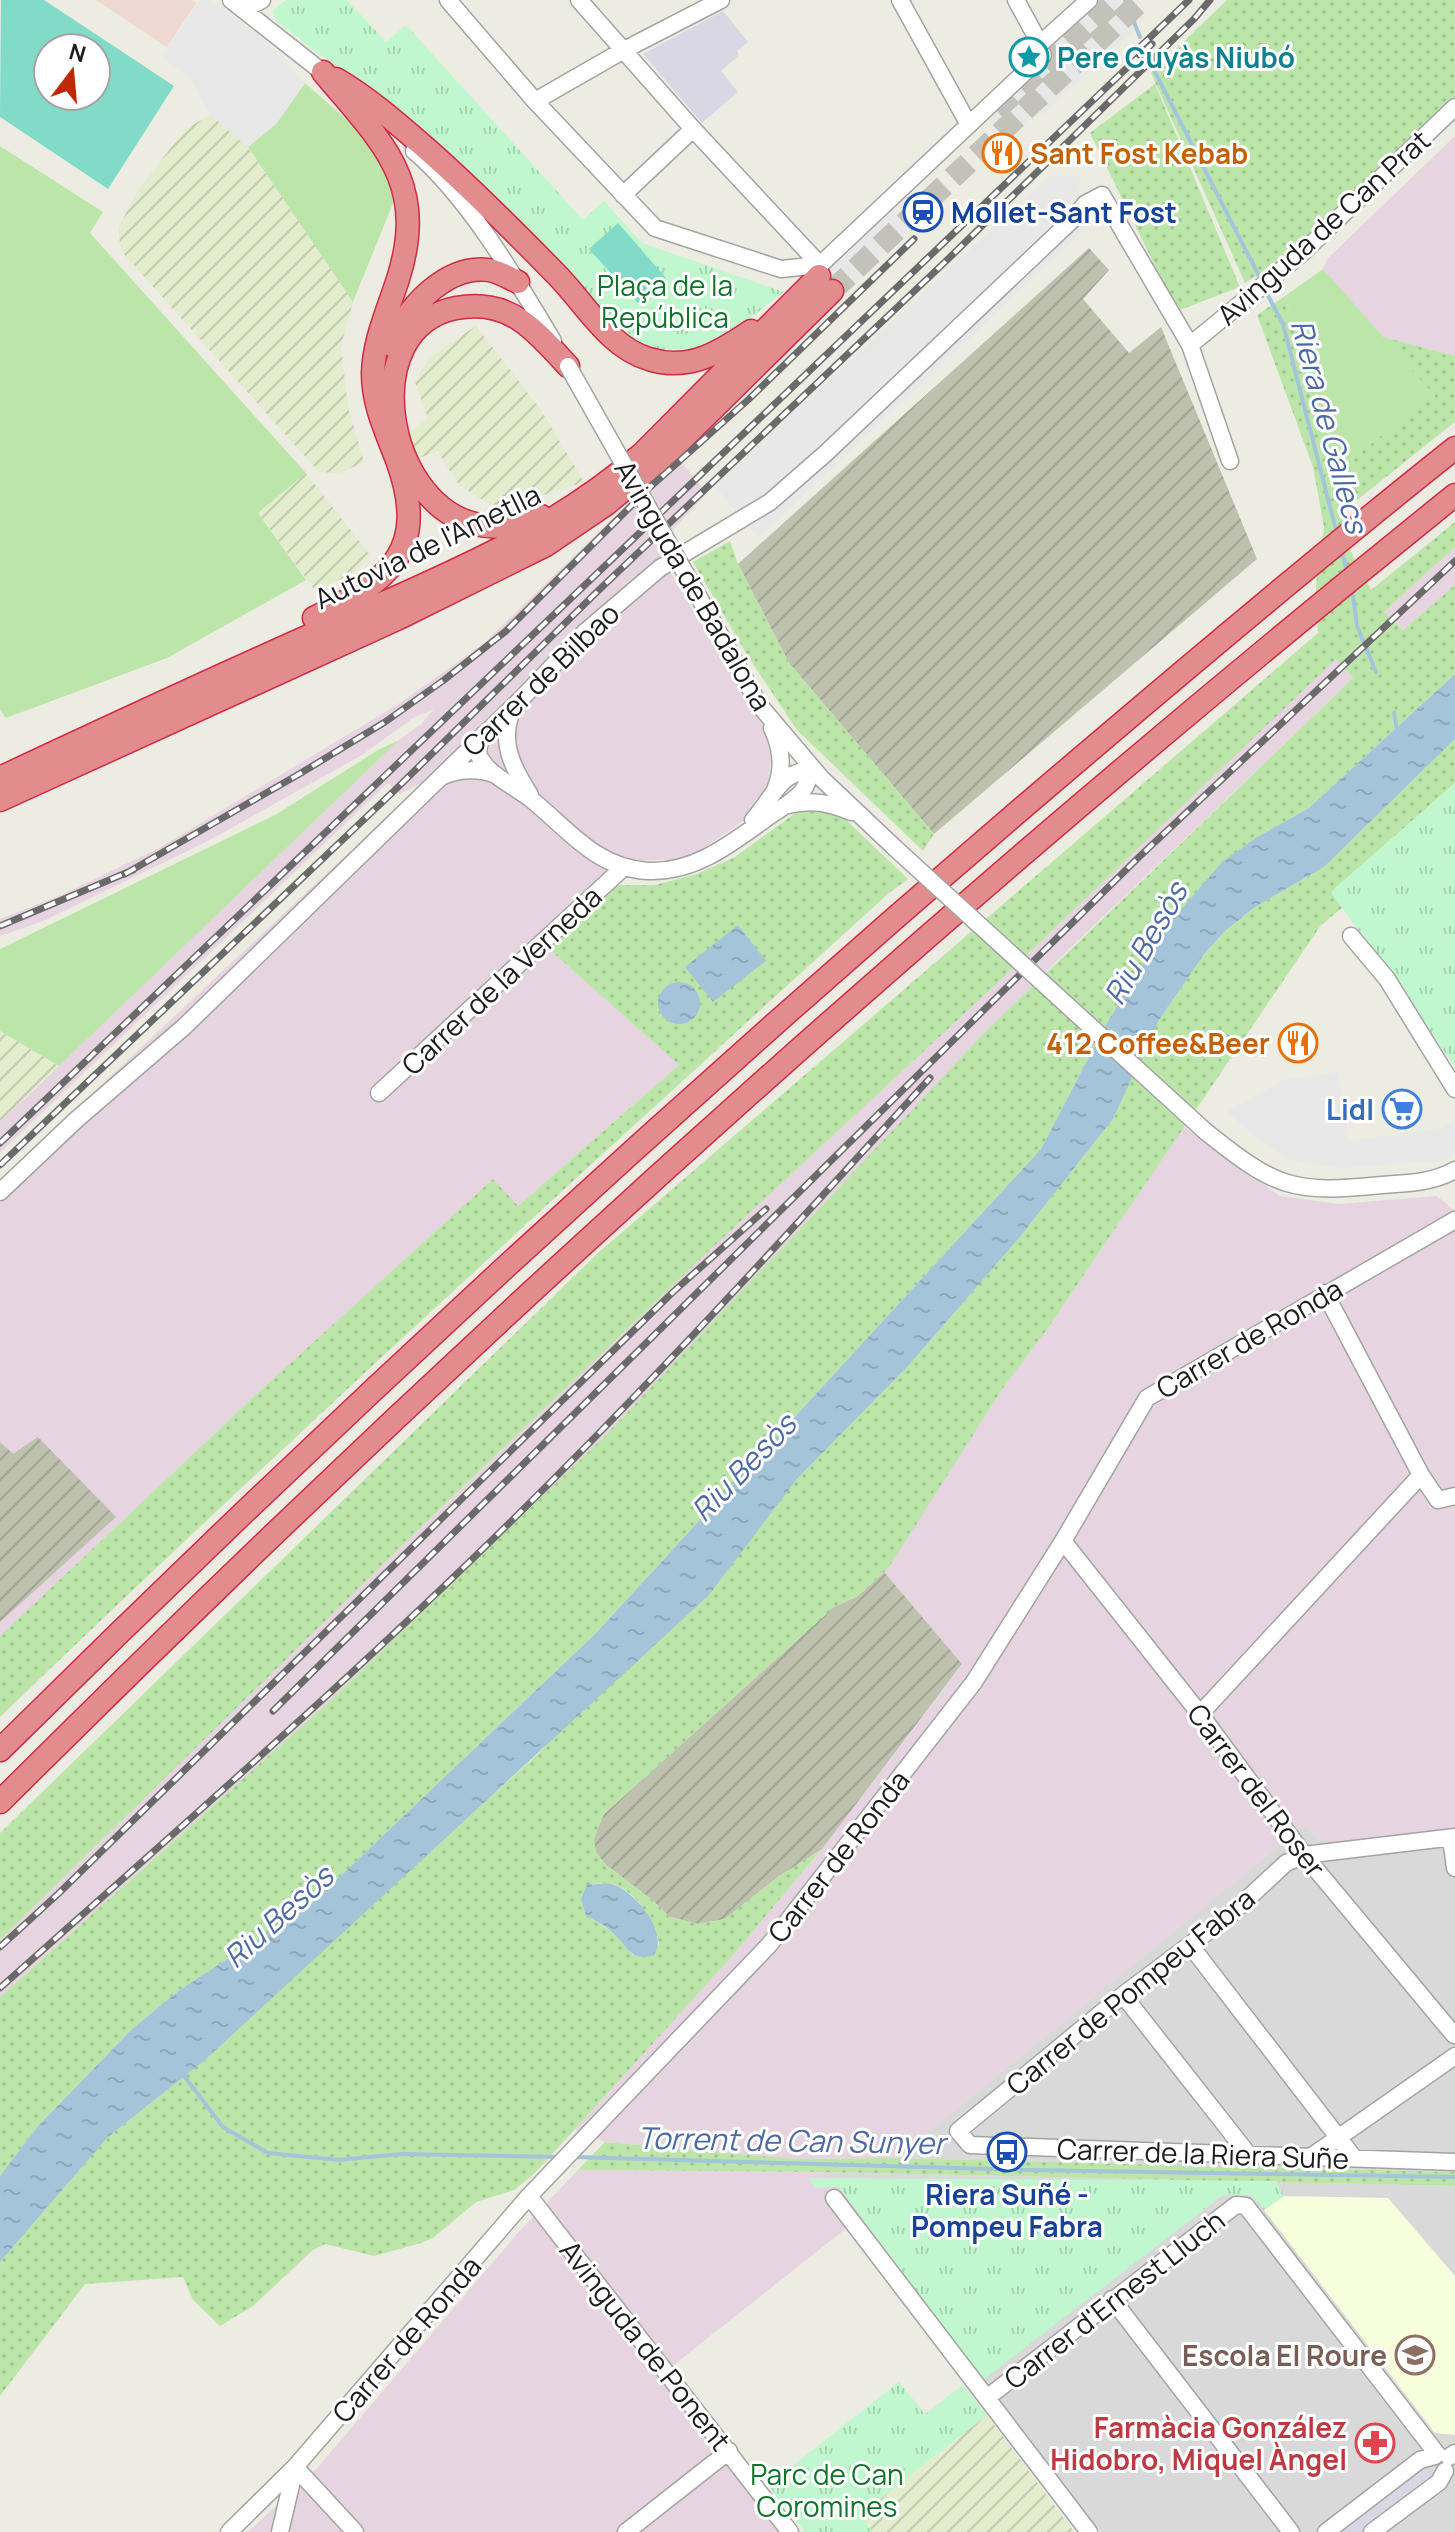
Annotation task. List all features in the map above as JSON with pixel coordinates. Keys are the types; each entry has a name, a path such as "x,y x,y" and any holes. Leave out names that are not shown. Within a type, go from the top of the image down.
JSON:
{"highway":[{"path":"323,72 365,96 441,162 558,276 611,336 639,356 674,363 704,359 723,350 792,303"},
{"path":"26,766 164,692 359,596 397,557 409,519 406,488 376,402 374,360 377,341 404,258 410,222 408,205 397,169 383,146 323,72"},
{"path":"389,440 385,404 386,367 395,339 417,304 440,284 464,272 499,272 518,282"},
{"path":"0,800 399,618 511,564 587,518 667,454 824,277"},
{"name":"Autovia de l'Ametlla","path":"0,778 457,570 531,533 618,475 676,422 792,303 824,277"},
{"path":"568,366 532,329 504,311 479,306 450,309 418,329 402,354 393,379 393,422 404,457 421,487 460,520 476,525 507,526 580,503"},
{"path":"0,1750 274,1484 628,1155 891,921 1307,568 1455,448"},
{"path":"0,1802 305,1505 620,1211 942,925 1327,599 1455,495"}],"street":[{"path":"237,5 262,0"},
{"path":"448,0 535,101 655,228 781,269 824,277"},
{"path":"579,0 824,277"},
{"path":"535,101 721,0"},
{"path":"900,0 969,125"},
{"path":"1016,0 1042,49"},
{"path":"824,277 882,207 969,125 1089,0"},
{"path":"237,5 262,33 264,41"},
{"name":"Avinguda de Badalona","path":"237,5 323,72 423,159 474,219 518,282 568,366 760,706 811,769 860,816 1205,1131 1246,1164 1272,1179 1299,1187 1334,1190 1430,1181 1455,1170"},
{"name":"Avinguda de Can Prat","path":"1190,345 1300,255 1455,107"},
{"path":"623,195 693,129"},
{"name":"Carrer de Bilbao","path":"0,1192 76,1120 185,1026 478,741 585,632 660,568 770,502 826,453 1074,218 1085,204 1102,195 1190,345"},
{"path":"1190,345 1230,461"},
{"path":"510,759 507,732 516,703"},
{"path":"760,706 780,745 780,773 774,793"},
{"path":"536,803 510,759 495,745 478,741 480,757 500,777 536,803 587,849 624,867 652,871 696,862 726,847 787,806 803,790 811,769 789,775 756,817 726,847"},
{"path":"434,782 443,775 460,771 484,771 500,777"},
{"path":"787,806 809,801 860,816"},
{"name":"Carrer de la Verneda","path":"379,1093 624,867"},
{"path":"1351,936 1387,979 1453,1079"},
{"name":"Avinguda de Badalona","path":"1430,1181 1455,1187"},
{"name":"Carrer de Ronda","path":"229,2532 295,2467 529,2196 769,1945 974,1682 1063,1541 1147,1398 1455,1220"},
{"path":"1325,1293 1421,1475 1438,1500 1455,1496"},
{"path":"1200,1714 1421,1475"},
{"name":"Carrer del Roser","path":"1063,1541 1200,1714 1304,1855 1454,2034"},
{"path":"1304,1855 1453,1838 1455,1868"},
{"name":"Carrer de Pompeu Fabra","path":"958,2131 1123,1995 1231,1914 1286,1863 1304,1855"},
{"path":"1190,1945 1354,2158"},
{"path":"1123,1995 1248,2154"},
{"path":"1312,2156 1455,2055 1451,2045 1454,2034"},
{"name":"Carrer de la Riera Suñe","path":"958,2131 970,2145 1455,2162"},
{"name":"Avinguda de Ponent","path":"529,2196 790,2532"},
{"path":"834,2198 1089,2532"},
{"name":"Carrer d'Ernest Lluch","path":"988,2397 1112,2299 1241,2204 1246,2206 1446,2463"},
{"path":"1112,2299 1291,2532"},
{"path":"626,2532 729,2451"},
{"path":"1326,2532 1420,2460 1446,2463 1439,2482 1372,2532"},
{"path":"280,2532 295,2467"},
{"path":"295,2467 355,2532"}],"shaded area":[{"path":"1,0 44,0 92,32 32,32 32,112 112,112 112,45 174,86 108,189 0,117"},
{"path":"96,0 191,0 196,3 167,47"},
{"path":"199,0 210,0 260,36 305,83 276,124 248,147 211,115 188,76 162,57"},
{"path":"1098,0 1118,0 1133,32 1043,115 1038,110 1002,144 986,114 1048,59 1047,46"},
{"path":"723,11 748,42 721,71 738,92 702,123 643,54"},
{"path":"211,115 248,147 353,302 341,346 348,407 364,462 340,473 319,472 121,251 118,228 139,189 186,128"},
{"path":"1455,136 1455,356 1380,336 1323,269 1328,258"},
{"path":"1050,175 1081,177 1074,218 1086,228 758,538 715,486"},
{"path":"887,204 908,230 840,295 816,272"},
{"path":"618,223 666,278 638,303 589,249"},
{"path":"1089,248 1109,270 1083,299 1129,353 1161,327 1257,559 934,834 789,663 738,564"},
{"path":"476,326 541,410 584,482 534,498 493,506 460,486 437,451 417,459 408,433 428,418 415,382 428,358"},
{"path":"677,457 707,493 656,548 765,730 771,759 767,789 743,821 701,850 675,859 638,861 549,948 679,1065 518,1206 492,1180 263,1388 0,1636 0,1180 425,781 400,794 388,783 0,1153 0,1122 434,709 413,718 362,755 208,841 41,922 0,936 0,919 61,895 159,848 400,703 484,643"},
{"path":"306,473 370,555 358,570 316,592 258,513"},
{"path":"1455,547 1455,585 1403,630 1384,612"},
{"path":"1336,658 1353,678 1056,962 607,1434 333,1698 0,1997 0,1940 414,1534 712,1248 990,990"},
{"path":"0,1031 59,1066 0,1122"},
{"path":"1338,1072 1349,1141 1442,1128 1455,1119 1455,1152 1448,1160 1339,1168 1288,1160 1250,1133 1227,1111 1284,1080"},
{"path":"1184,1127 1280,1196 1339,1204 1437,1196 1455,1211 1455,1830 1334,1846 1318,1840 1305,1824 893,2158 795,2159 605,2142 575,2129 729,1960 822,1849 962,1665 884,1572 1001,1391 1046,1331"},
{"path":"38,1437 116,1517 0,1622 0,1442 13,1454"},
{"path":"884,1572 962,1664 822,1849 778,1877 725,1919 698,1924 670,1917 606,1865 596,1852 593,1838 604,1814 834,1607 858,1596"},
{"path":"1305,1824 1318,1840 1455,1830 1455,2172 893,2158 907,2149"},
{"path":"578,2170 821,2172 858,2219 661,2375 779,2532 248,2532 319,2466 517,2234"},
{"path":"821,2172 1455,2186 1455,2532 1101,2532"},
{"name":"Escola El Roure","path":"1284,2196 1388,2198 1455,2276 1455,2435 1435,2433 1264,2210"},
{"path":"987,2415 1074,2532 873,2532 860,2515"},
{"path":"1422,2466 1428,2469 1433,2480 1372,2532 1326,2532"}],"green space":[{"name":"Plaça de la República","path":"286,0 347,0 386,42 406,25 583,220 604,201 642,243 784,292 735,328 699,346 660,350 640,343 606,316 404,119 276,21 273,10"},
{"path":"1227,0 1455,0 1455,97 1285,257 1245,283 1151,73"},
{"path":"305,83 362,133 387,174 396,196 353,302 248,147 276,124"},
{"path":"1155,84 1240,287 1177,311 1090,133"},
{"path":"0,146 103,212 90,233 306,473 258,513 306,580 167,658 6,718 0,710"},
{"path":"1323,269 1435,396 1333,472 1285,296"},
{"path":"1285,296 1333,472 1434,396 1380,336 1455,356 1455,422 1342,512 1350,550 1371,590 1455,522 1455,547 1384,612 1403,630 1455,585 1455,674 1309,808 1259,836 1174,917 1104,1028 1041,1149 596,1633 308,1907 181,1989 133,2028 38,2126 0,2176 0,1997 333,1698 607,1434 986,1031 1353,678 1336,659 990,990 712,1248 414,1534 0,1940 0,1833 598,1253 1318,633 1316,585 1324,527 1313,467 1257,315"},
{"path":"730,541 738,564 789,663 934,834 923,851 797,730 747,655 693,562"},
{"path":"1455,739 1455,783 1331,892 1342,908 1321,925 1046,1331 1001,1391 889,1567 858,1596 834,1607 604,1814 594,1839 596,1852 606,1865 670,1917 698,1924 725,1919 778,1877 822,1849 729,1960 535,2173 514,2190 476,2202 433,2238 421,2243 374,2256 325,2244 313,2250 253,2306 220,2326 193,2300 183,2277 85,2284 0,2396 0,2262 108,2137 205,2060 539,1753 797,1479 910,1364 1019,1238 1113,1119 1159,1020 1205,953 1225,931 1255,907 1324,867","holes":["592,1884 617,1886 635,1898 649,1915 659,1945 633,1955 614,1933 586,1915"]},
{"path":"399,740 59,1066 0,1031 0,949 275,815"},
{"path":"1455,783 1455,1065 1454,1065 1331,892"},
{"path":"813,810 843,817 908,879 889,893 442,1302 0,1717 0,1636 263,1388 493,1179 518,1206 679,1065 548,948 616,885 655,885 697,874 735,857 794,814"},
{"path":"605,2142 795,2159 893,2158 1455,2172 1455,2186 821,2172 578,2170"},
{"path":"808,2178 1276,2181 1284,2196 1264,2210 1251,2195 1223,2195 983,2380 839,2187 815,2188"},
{"name":"Parc de Can Coromines","path":"899,2382 925,2414 963,2385 987,2415 860,2515 873,2532 805,2532 768,2485"}],"water":[{"path":"1455,674 1455,739 1324,867 1255,907 1225,931 1205,953 1159,1020 1113,1119 1019,1238 910,1364 797,1479 708,1596 205,2060 108,2137 0,2262 0,2176 38,2126 133,2028 181,1989 308,1907 596,1633 1041,1149 1104,1028 1165,928 1223,861 1309,808"},
{"path":"738,925 766,961 713,1002 685,967"},
{"path":"679,982 694,988 700,1003 694,1018 679,1024 664,1018 658,1003 664,988"},
{"path":"608,1883 628,1893 646,1912 657,1934 658,1945 654,1955 635,1955 610,1930 586,1915 581,1899 587,1885"}],"waterway":[{"name":"Riera de Gallecs","path":"1125,0 1140,37"},
{"name":"Riera de Gallecs","path":"1154,70 1262,282"},
{"name":"Riera de Gallecs","path":"1265,290 1283,324 1337,534"},
{"name":"Riera de Gallecs","path":"1342,551 1347,573"},
{"name":"Riera de Gallecs","path":"1352,589 1357,626 1376,672"},
{"name":"Riera de Gallecs","path":"1394,713 1398,734"},
{"name":"Torrent de Can Sunyer","path":"181,2072 223,2127 268,2153 339,2160 401,2154 561,2157"},
{"name":"Torrent de Can Sunyer","path":"574,2157 1028,2170 1455,2177"}],"tunnel":[{"path":"996,110 1116,0"},
{"path":"832,291 1142,0"}],"railway":[{"path":"1140,47 1189,0"},
{"path":"0,1165 945,262 1210,0"},
{"path":"0,1143 1152,44"},
{"path":"125,874 385,722 506,631 648,489 749,399 914,239"},
{"path":"273,1711 1139,857 1455,561"},
{"path":"0,926 133,870"},
{"path":"0,1988 311,1710 493,1539 660,1369 930,1078"},
{"path":"0,1947 58,1894 673,1292 766,1209"}],"place":[{"name":"Pere Cuyàs Niubó","path":"1029,57"},
{"name":"Sant Fost Kebab","path":"1002,153"},
{"name":"Mollet-Sant Fost","path":"923,212"},
{"name":"412 Coffee&Beer","path":"1298,1043"},
{"name":"Lidl","path":"1402,1109"},
{"name":"Riera Suñé - Pompeu Fabra","path":"1007,2152"},
{"name":"Escola El Roure","path":"1415,2355"},
{"name":"Farmàcia González Hidobro, Miquel Àngel","path":"1375,2443"}],"water label":[{"name":"Riu Besòs","path":"1145,943"},
{"name":"Riu Besòs","path":"743,1467"},
{"name":"Riu Besòs","path":"278,1916"}]}
